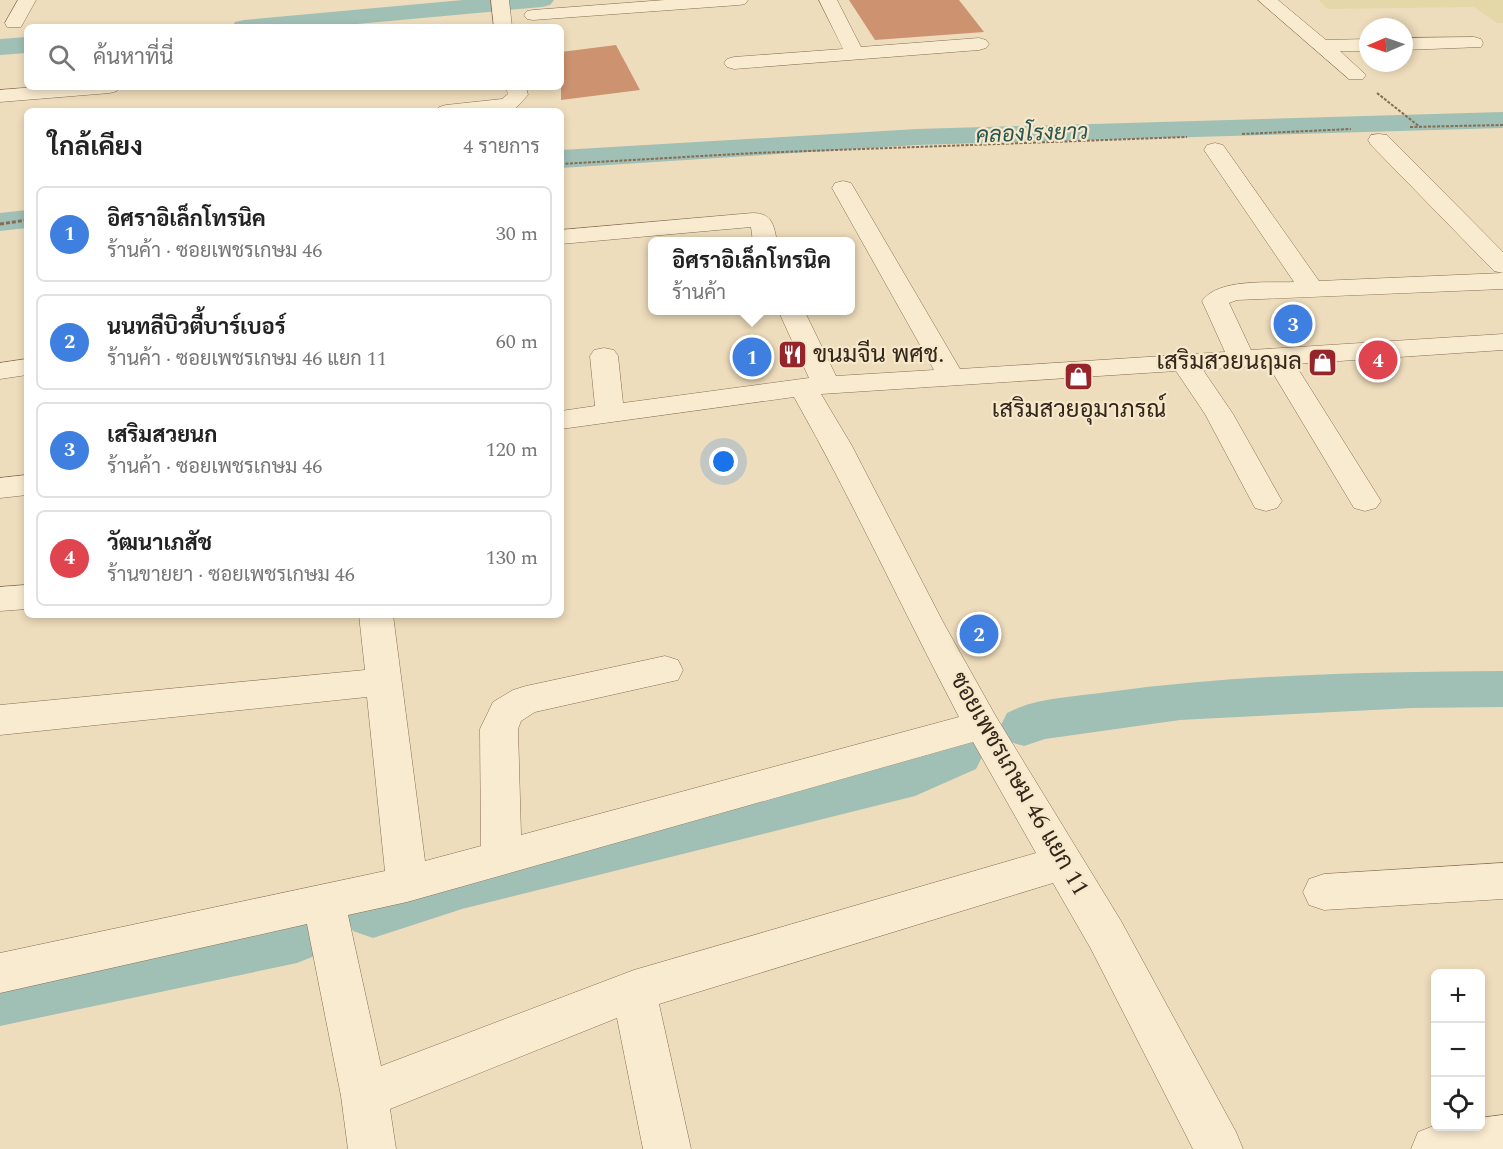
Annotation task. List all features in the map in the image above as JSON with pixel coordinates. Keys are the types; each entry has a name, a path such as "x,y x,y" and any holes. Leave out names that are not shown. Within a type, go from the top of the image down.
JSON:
{"street":[{"path":"14,23 27,0"},
{"path":"533,15 739,0"},
{"path":"828,0 854,52"},
{"path":"1267,0 1356,75"},
{"path":"501,4 503,24"},
{"path":"1413,44 1474,43"},
{"path":"734,63 979,44"},
{"path":"1323,46 1359,45"},
{"path":"0,96 76,90"},
{"path":"79,108 88,90"},
{"path":"477,108 508,105 518,95 517,90"},
{"path":"1379,140 1503,266"},
{"path":"1215,141 1312,290"},
{"path":"843,188 952,378"},
{"path":"564,237 758,220 762,224 764,237"},
{"path":"1242,359 1215,301 1224,295 1237,292 1503,281"},
{"name":"ซอยเพชรเกษม 46 แยก 11","path":"793,315 814,386 837,446 926,622 982,725 1106,935 1219,1149"},
{"path":"564,420 814,386 1502,344"},
{"path":"604,356 610,412"},
{"path":"1277,357 1365,501"},
{"path":"1184,362 1219,414 1266,501"},
{"path":"0,370 24,367"},
{"path":"0,488 24,485"},
{"path":"0,599 24,597"},
{"path":"376,618 407,884"},
{"path":"501,858 499,729 506,712 526,700 665,670"},
{"path":"0,720 384,682"},
{"path":"0,973 407,884 982,725"},
{"path":"364,1096 634,991 1064,862"},
{"path":"1324,892 1503,881"},
{"path":"324,903 364,1096 372,1149"},
{"path":"634,991 667,1149"},
{"path":"1435,1149 1503,1139"}],"path":[{"path":"1356,75 1421,127"},
{"path":"1409,127 1503,125"},
{"path":"564,164 755,153 1215,141 1351,129"},
{"path":"0,224 24,220"}],"shaded area":[{"path":"1319,0 1503,0 1503,23 1497,23 1474,7 1328,9"}],"building":[{"path":"849,0 959,0 984,32 875,40"},
{"path":"616,45 640,90 561,100 561,90 564,90 564,52"}],"waterway":[{"path":"277,24 542,0"},
{"path":"0,47 24,45"},
{"name":"คลองโรงยาว","path":"564,159 917,137 1503,120"},
{"name":"คลองโรงยาว","path":"0,222 24,219"},
{"path":"1024,727 1035,721 1180,701 1412,690 1503,689"},
{"path":"373,913 462,885 915,775 958,755"},
{"path":"0,998 297,937"}],"place":[{"name":"เสริมสวยนก","path":"1293,324"},
{"name":"ขนมจีน พศช.","path":"792,355"},
{"name":"อิศราอิเล็กโทรนิค","path":"752,357"},
{"name":"วัฒนาเภสัช","path":"1378,360"},
{"name":"เสริมสวยนฤมล","path":"1323,362"},
{"name":"เสริมสวยอุมาภรณ์","path":"1079,377"},
{"name":"นนทลีบิวตี้บาร์เบอร์","path":"979,634"}]}
